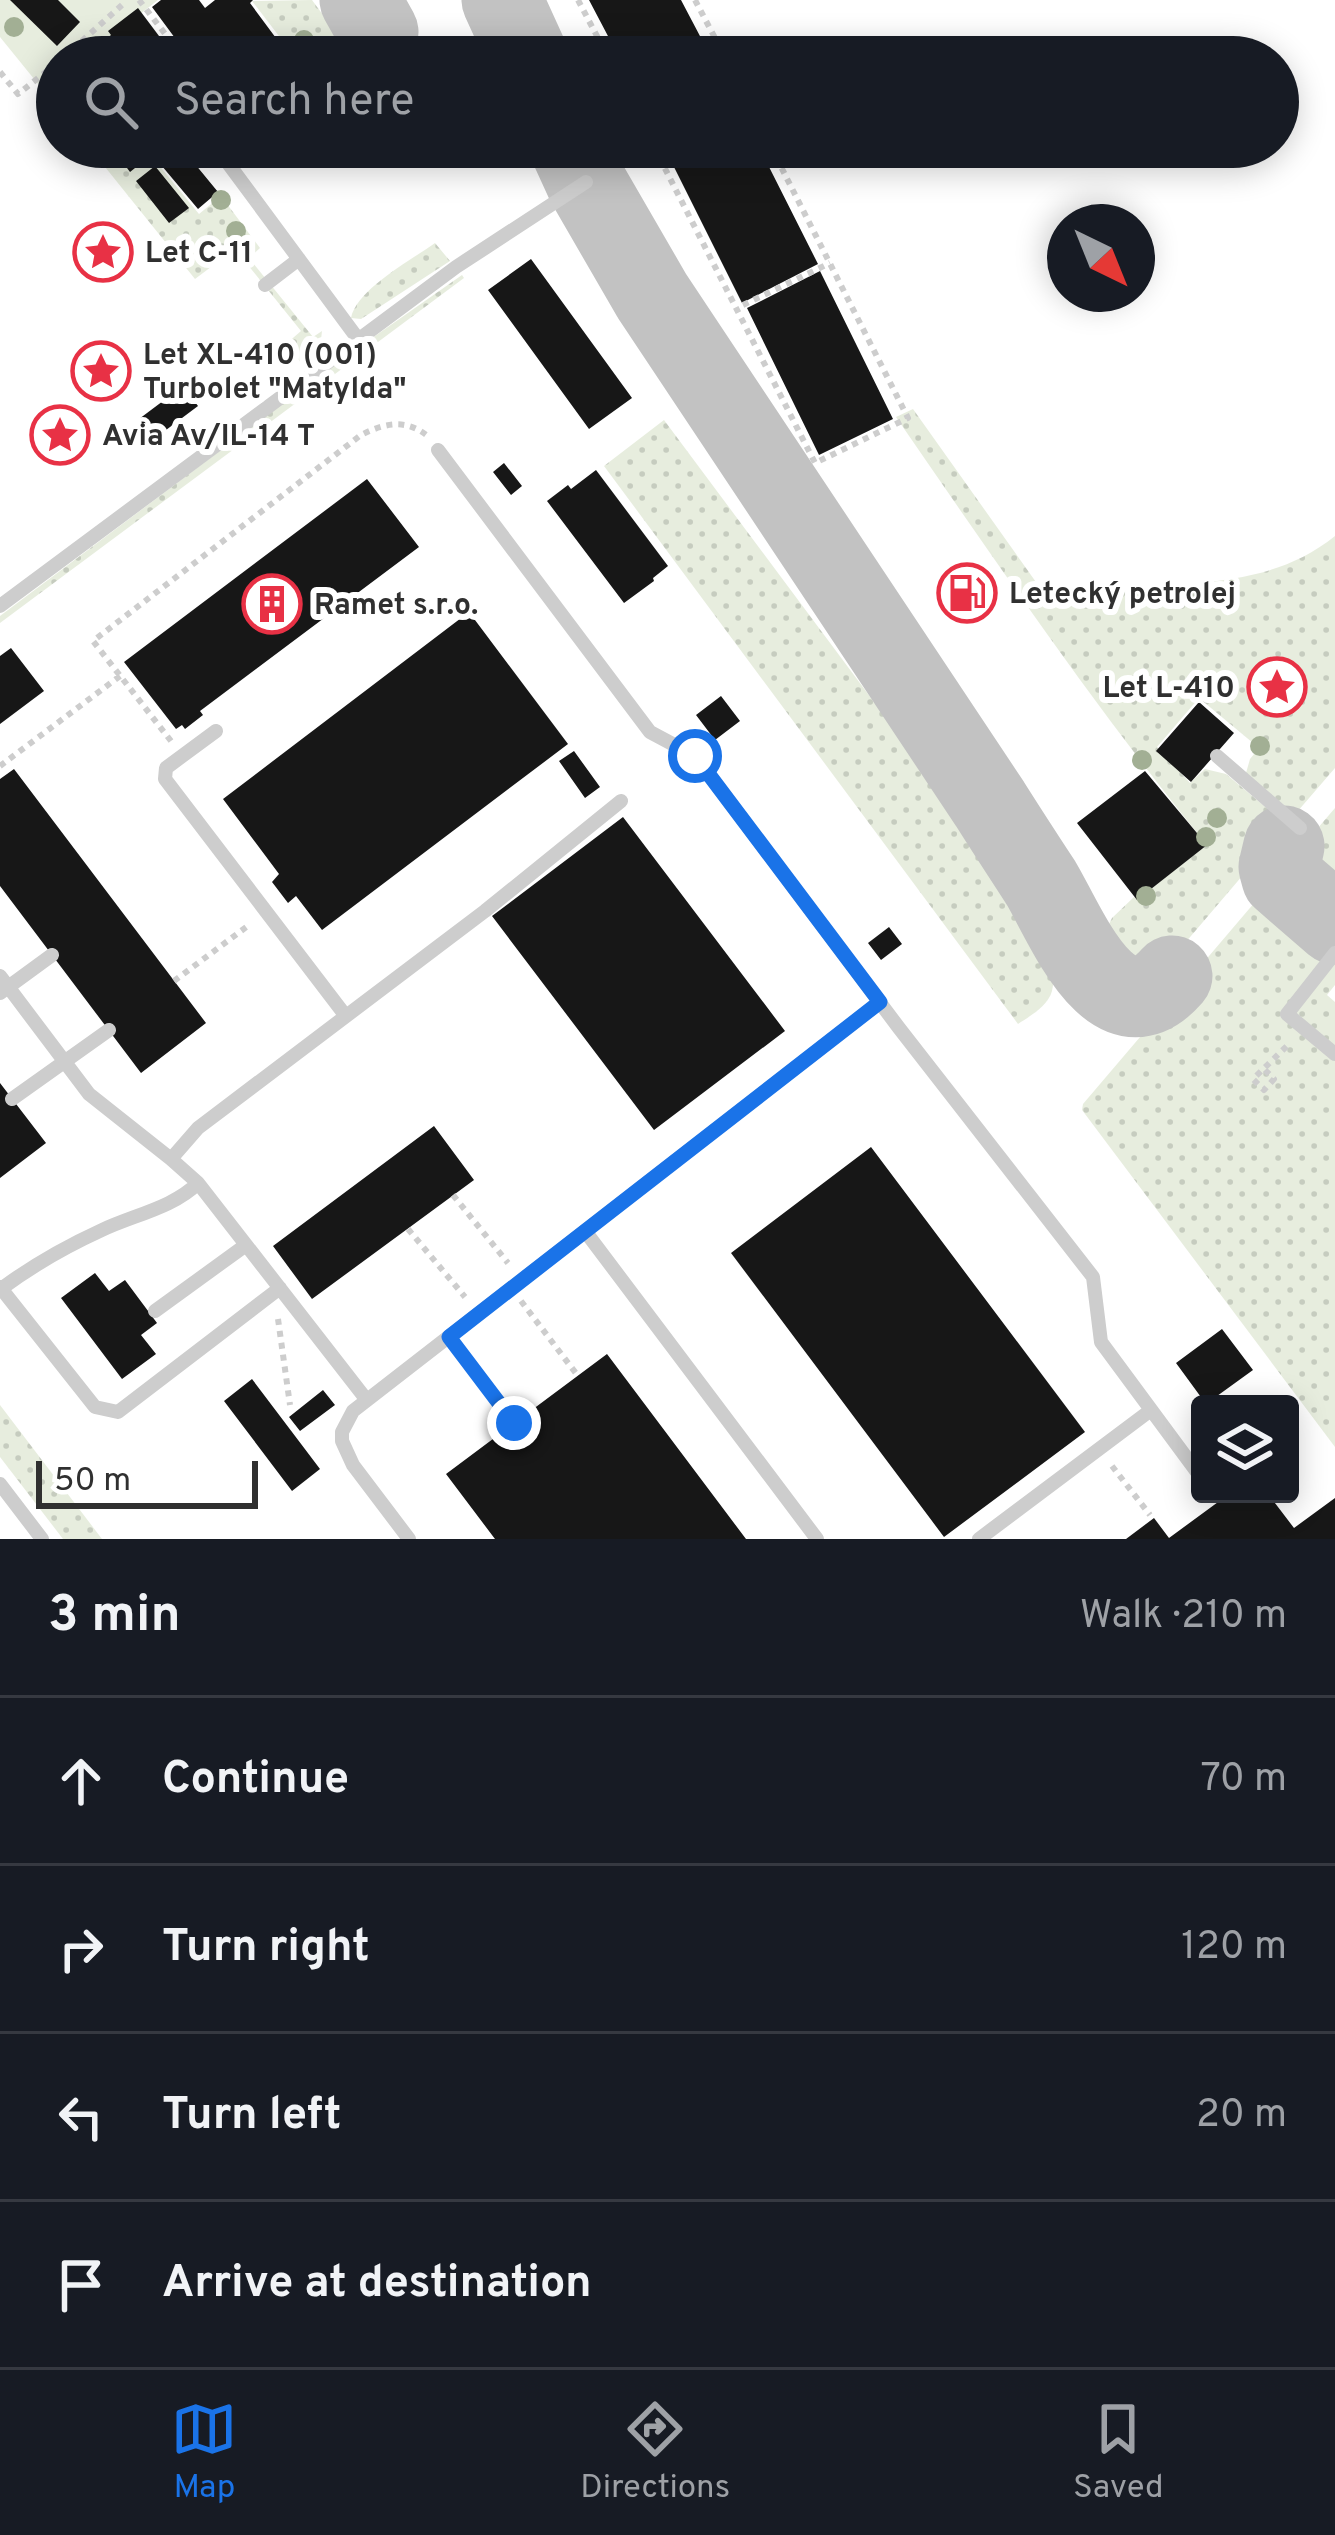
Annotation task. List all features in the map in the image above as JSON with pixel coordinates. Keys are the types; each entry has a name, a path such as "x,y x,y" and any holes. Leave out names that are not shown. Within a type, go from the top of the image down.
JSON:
{"lane":[{"path":"231,168 358,339"},
{"path":"0,606 456,267 586,182"},
{"path":"265,286 298,259"},
{"path":"438,450 650,732 695,756 1093,1277 1101,1342 1191,1464"},
{"path":"216,731 166,768 165,778 344,1015"},
{"path":"1217,756 1300,827"},
{"path":"171,1159 198,1128 621,802"},
{"path":"1335,953 1287,1014 1335,1054"},
{"path":"52,956 3,985 88,1094 198,1183 366,1399"},
{"path":"409,1539 353,1465 342,1441 344,1423 366,1399 880,1002"},
{"path":"12,1099 109,1030"},
{"path":"198,1183 179,1198 61,1250 0,1288 95,1407 118,1412 281,1289"},
{"path":"585,1231 817,1539"},
{"path":"155,1311 246,1245"},
{"path":"979,1539 1151,1410"},
{"path":"0,1484 42,1539"}],"path":[{"path":"142,0 168,36"},
{"path":"578,0 597,36"},
{"path":"695,0 713,36"},
{"path":"86,36 123,2"},
{"path":"0,72 18,94 36,79"},
{"path":"666,168 815,463 908,418 782,168"},
{"path":"743,305 830,263"},
{"path":"183,755 94,641 361,435 380,426 406,424 425,433 438,450"},
{"path":"0,766 120,676"},
{"path":"174,981 266,912"},
{"path":"1265,1070 1303,1028"},
{"path":"453,1195 578,1376"},
{"path":"408,1228 479,1314"},
{"path":"281,1289 278,1318 290,1405"},
{"path":"449,1337 514,1423"},
{"path":"1100,1449 1150,1515"}],"green space":[{"path":"0,0 158,0 112,36 36,36 36,81 0,37"},
{"path":"312,0 338,36 279,36 252,1"},
{"path":"106,168 161,168 199,214 221,196 260,248 249,258 313,337 322,331 320,342 302,364 286,344 301,331 235,249 195,279"},
{"path":"435,243 450,261 361,319 351,318 374,286"},
{"path":"462,275 0,623 0,616 338,362"},
{"path":"913,409 1053,606 1101,593 1255,574 1283,566 1335,536 1335,768 1297,812 1290,812 1246,773 1259,748 1199,698 1157,747 1190,783 1205,769 1226,774 1282,821 1283,828 1185,943 1144,958 1105,947 1103,936 1112,918 1207,845 1086,688 896,417"},
{"path":"664,420 1035,921 1052,962 1052,991 1043,1006 1018,1024 604,466"},
{"path":"1335,808 1335,909 1300,881 1293,868 1299,850"},
{"path":"1280,897 1335,942 1335,985 1327,995 1335,1002 1335,1447 1082,1110 1255,902"},
{"path":"0,1405 102,1539 63,1539 0,1457"}],"building":[{"path":"10,0 58,0 80,22 67,36 47,36"},
{"path":"161,0 199,0 205,8 215,0 253,0 250,3 274,36 173,36 152,7"},
{"path":"589,0 681,0 700,36 608,36"},
{"path":"138,8 159,36 110,36 108,31"},
{"path":"157,168 189,208 169,223 136,181"},
{"path":"164,168 198,168 218,192 198,209"},
{"path":"674,168 770,168 818,264 742,303"},
{"path":"531,259 632,398 589,429 488,290"},
{"path":"820,271 893,419 819,455 747,308"},
{"path":"183,386 198,406 154,439 139,419"},
{"path":"504,463 522,486 511,495 493,472"},
{"path":"596,470 668,566 624,603 547,501"},
{"name":"Ramet s.r.o.","path":"367,479 419,547 200,711 203,715 185,729 182,725 176,729 124,662"},
{"path":"469,612 568,744 322,930 296,896 288,903 272,882 279,874 223,799"},
{"path":"11,648 44,691 0,724 0,656"},
{"path":"721,696 740,721 715,740 696,715"},
{"path":"1199,702 1234,733 1191,782 1156,751"},
{"path":"574,751 600,787 585,798 559,761"},
{"path":"14,769 206,1023 141,1073 0,886 0,779"},
{"path":"1145,771 1207,845 1137,900 1077,823"},
{"path":"623,817 785,1031 654,1130 492,916"},
{"path":"889,927 902,944 881,960 868,943"},
{"path":"0,1083 46,1143 0,1178"},
{"path":"434,1126 474,1180 312,1299 273,1246"},
{"path":"871,1147 1085,1432 944,1537 731,1253"},
{"path":"95,1273 109,1291 125,1280 157,1323 141,1335 156,1354 122,1379 61,1298"},
{"path":"1222,1329 1253,1370 1218,1395 1199,1395 1176,1363"},
{"path":"607,1354 746,1539 495,1539 446,1474"},
{"path":"252,1379 320,1469 292,1491 224,1401"},
{"path":"323,1390 335,1405 300,1431 289,1417"},
{"path":"1335,1498 1335,1539 1126,1539 1154,1518 1169,1538 1217,1503 1275,1503 1294,1528"}],"taxiway":[{"path":"360,0 378,32"},
{"path":"502,0 518,36"},
{"path":"580,168 652,296 990,804 1093,970 1130,996 1150,993 1172,976"},
{"path":"1284,846 1279,867 1282,878 1335,924"}],"place":[{"name":"Let C-11","path":"103,252"},
{"name":"Let XL-410 (001) Turbolet \"Matylda\"","path":"101,371"},
{"name":"Avia Av/IL-14 T","path":"60,435"},
{"name":"Letecký petrolej","path":"967,593"},
{"name":"Ramet s.r.o.","path":"272,604"},
{"name":"Let L-410","path":"1277,687"}],"route":[{"path":"514,1423 449,1337 880,1002 695,756"}]}
